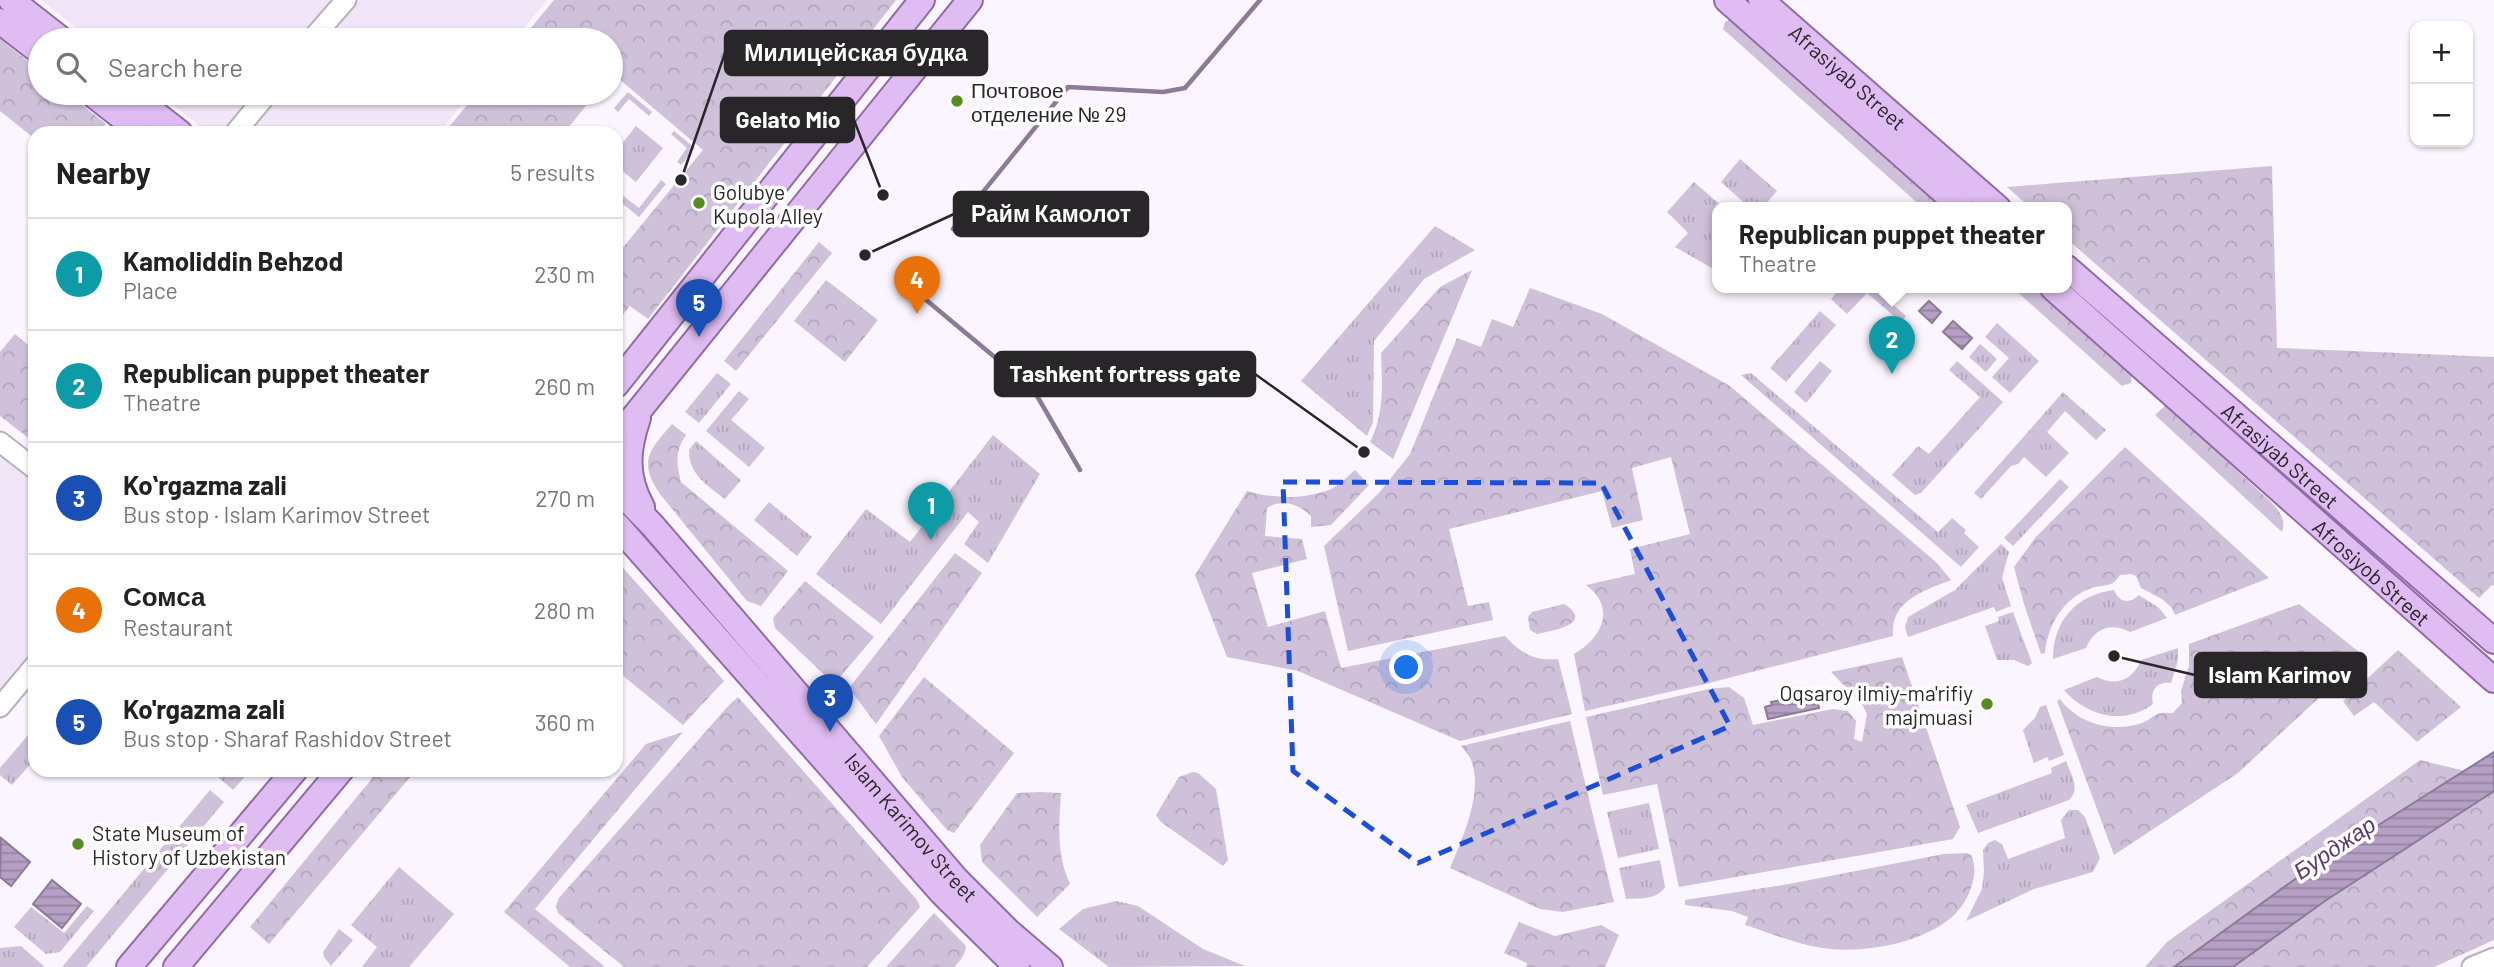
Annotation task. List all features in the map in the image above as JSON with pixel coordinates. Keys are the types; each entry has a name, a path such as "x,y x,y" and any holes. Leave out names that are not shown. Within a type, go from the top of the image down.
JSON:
{"main road":[{"path":"11,0 47,28"},
{"path":"623,376 922,0"},
{"path":"623,430 970,0"},
{"name":"Afrasiyab Street","path":"1727,0 1955,202"},
{"name":"Afrasiyab Street","path":"1760,0 1991,202"},
{"path":"0,21 28,43"},
{"path":"106,105 133,126"},
{"path":"144,105 171,126"},
{"name":"Afrasiyab Street","path":"2072,272 2494,641"},
{"name":"Afrasiyab Street","path":"2059,293 2494,680"},
{"path":"649,397 633,432 628,465 636,496 653,526"},
{"name":"Islam Karimov Street","path":"623,495 653,526 942,862 1003,940 1017,967"},
{"name":"Islam Karimov Street","path":"623,532 934,884 1003,940 1050,967"},
{"path":"129,967 289,777"},
{"path":"176,967 335,777"}],"street":[{"path":"322,28 346,0"},
{"path":"241,126 258,105"},
{"path":"0,442 28,464"},
{"path":"0,707 28,673"},
{"path":"2472,967 2494,958"}],"highlighted area":[{"path":"1283,482 1601,483 1730,726 1418,863 1293,771"}],"shaded area":[{"path":"41,0 547,0 524,28 77,28"},
{"path":"173,105 461,105 445,126 200,126"},
{"path":"1929,301 1941,312 1932,323 1919,311"},
{"path":"1953,321 1972,338 1962,349 1943,332"},
{"path":"0,442 28,464 28,673 0,707"},
{"path":"1816,693 1819,708 1768,719 1765,707 1772,705 1771,702"},
{"path":"2494,752 2494,791 2325,901 2233,967 2174,967 2309,869"},
{"path":"1,838 30,862 11,886 0,877"},
{"path":"52,880 81,904 62,928 33,904"}],"green space":[{"name":"Golubye Kupola Alley","path":"554,0 896,0 648,319 630,306 623,314 623,247 703,150 623,82 623,28 531,28"},
{"path":"1731,19 1937,202 1916,202 1723,29 1725,22"},
{"path":"0,39 28,61 28,105 82,105 106,124 28,126 28,133 0,111"},
{"path":"628,92 652,112 649,116 629,99 618,112 614,108 623,105 623,98"},
{"path":"467,105 586,105 570,126 450,126"},
{"path":"636,126 663,148 636,182 623,172 623,142"},
{"path":"674,131 695,148 681,165 677,162 687,148 671,134"},
{"path":"1740,159 1777,191 1767,202 1743,202 1721,182"},
{"path":"2272,166 2277,348 2494,357 2494,586 2479,598 2072,243 2072,202 2024,202 2007,187"},
{"path":"661,180 666,184 639,217 623,204 623,196 639,208"},
{"path":"1694,182 1717,202 1712,202 1712,268 1675,247 1688,233 1667,212"},
{"path":"1435,226 1475,250 1424,279 1374,341 1373,422 1367,436 1301,381"},
{"path":"819,242 832,253 736,371 724,361"},
{"path":"1472,270 1393,459 1370,442 1380,409 1381,353 1440,287"},
{"path":"826,280 878,320 845,362 794,321"},
{"path":"1530,288 1602,314 1730,386 1937,563 1951,580 1910,599 1897,614 1893,624 1893,636 1709,683 1585,711 1574,654 1592,640 1602,622 1603,613 1596,594 1586,585 1635,574 1630,549 1690,534 1671,457 1632,468 1643,520 1612,528 1602,491 1449,529 1468,606 1489,602 1493,620 1348,651 1324,546 1379,493 1410,454 1457,338 1481,347 1492,319 1513,327"},
{"path":"1836,293 1867,293 1847,314 1831,299"},
{"path":"1867,293 1880,293 1906,316 1901,322"},
{"path":"2019,293 2041,293 2132,374 2131,383 2122,386"},
{"path":"1820,311 1836,325 1786,382 1770,368"},
{"path":"1997,323 2039,361 2010,393 1992,377 2009,358 1985,337"},
{"path":"15,334 28,345 28,438 0,416 0,352"},
{"path":"1980,344 1997,359 1986,372 1969,357"},
{"path":"1820,361 1832,371 1806,403 1794,392"},
{"path":"1957,361 2003,402 1921,493 1915,495 1892,475 1918,446 1929,454 1980,397 1949,370"},
{"path":"717,373 731,384 699,423 685,412"},
{"path":"1751,373 1938,532 1952,518 1979,547 1961,567 1741,375"},
{"path":"739,391 749,399 731,420 765,448 749,467 706,431"},
{"path":"2063,392 2106,430 2096,440 2065,411 2047,432 2069,453 2046,477 2024,457 2018,464 2011,466 1981,499 1974,493"},
{"path":"2166,405 2272,503 2282,516 2282,532 2155,415"},
{"path":"672,424 686,435 678,457 681,482 788,571 761,606 747,601 653,483 649,473 649,457 652,449"},
{"path":"993,435 1040,474 988,563 964,544 979,522 968,512 881,624 816,574 866,509 910,542"},
{"path":"696,441 741,480 725,499 700,479 692,466 689,450"},
{"path":"2125,447 2269,578 2175,615 2162,599 2141,588 2136,576 2120,575 2113,583 2091,588 2065,606 2053,623 2045,653 2041,654 2014,567 2035,538"},
{"path":"1355,470 1369,485 1331,525 1311,527 1311,516 1290,504 1278,503 1267,508 1265,536 1302,539 1307,559 1252,573 1268,627 1325,611 1341,668 1505,636 1529,655 1542,659 1558,659 1572,714 1460,741 1298,671 1227,657 1195,575 1247,491 1279,497 1313,495 1336,486"},
{"path":"2060,479 2069,487 2013,546 2004,538"},
{"path":"769,502 812,537 797,556 754,520"},
{"path":"2001,544 2009,552 2002,578 2011,606 1996,612 1994,607 1908,637 1905,627 1908,617 1955,590"},
{"path":"955,553 982,573 876,724 849,688"},
{"path":"623,568 724,681 683,725 623,676"},
{"path":"805,581 874,637 834,684 775,628 773,618"},
{"path":"2114,590 2119,598 2125,601 2139,595 2159,608 2167,618 2130,632 2117,627 2104,629 2089,641 2086,648 2053,659 2057,633 2069,612 2088,598"},
{"path":"1564,604 1573,611 1575,617 1568,625 1537,634 1530,630 1528,617 1532,612"},
{"path":"2299,604 2364,656 2238,773 2114,855 2057,701 2060,699 2076,715 2086,720 2108,726 2131,726 2160,713 2173,713 2182,703 2181,691 2189,666 2189,644"},
{"path":"2013,612 2032,663 2028,666 2014,660 1997,660 1985,626 1999,621 1998,617"},
{"path":"2178,648 2178,660 2171,683 2158,685 2153,695 2153,704 2142,711 2118,716 2094,712 2064,690 2097,677 2111,681 2123,680 2138,667 2141,660"},
{"path":"2398,650 2461,707 2417,742 2374,702 2354,716 2343,701"},
{"path":"1902,657 1960,827 1953,839 1679,887 1657,784 1603,795 1586,717 1709,689 1729,687 1744,698 1753,725 1833,709 1848,711 1856,721 1854,739 1862,742 1867,714 1862,704 1831,672"},
{"path":"924,677 1014,753 954,833 947,830 902,777 879,736"},
{"path":"738,697 917,900 920,907 867,967 624,967 558,913 556,906 559,898"},
{"path":"2046,705 2064,755 2049,761 2047,757 2034,763 2023,730 2035,718 2040,707"},
{"path":"1570,721 1614,902 1563,912 1540,909 1450,868 1470,815 1475,786 1471,760 1461,746"},
{"path":"683,732 535,909 605,967 570,967 504,912 618,777 623,777 623,771 646,744"},
{"path":"28,735 28,767 12,785 0,775 0,768"},
{"path":"2420,760 2465,771 2309,869 2174,967 2145,967 2167,942"},
{"path":"2066,761 2075,787 2069,800 1978,833 1966,805 2052,773 2051,768"},
{"path":"1198,773 1216,789 1228,860 1223,866 1161,822 1156,815 1179,777"},
{"path":"218,777 245,777 233,790"},
{"path":"373,777 410,777 269,944 250,927"},
{"path":"210,790 224,802 86,967 62,967"},
{"path":"2494,791 2494,940 2434,967 2233,967 2325,901"},
{"path":"1017,793 1061,793 1060,850 1070,884 1037,917 982,862 980,845"},
{"path":"1649,803 1659,849 1618,858 1607,812"},
{"path":"2069,810 2078,810 2085,817 2100,858 2093,872 2034,889 1966,921 1982,889 1983,850 1988,843 1995,840 2002,844 2008,859 2065,838 2061,820"},
{"path":"1967,853 1973,860 1974,878 1965,901 1954,915 1921,935 1880,947 1840,950 1813,946 1745,925 1748,917 1732,911 1685,905 1685,900 1789,884 1944,854"},
{"path":"1660,860 1665,887 1662,891 1648,897 1626,899 1619,868"},
{"path":"399,867 454,914 409,967 362,967 377,947 351,925"},
{"path":"1116,901 1138,906 1203,949 1245,966 1109,967 1059,929 1083,909"},
{"path":"87,906 94,911 60,952 46,954 14,927 31,907 64,933"},
{"path":"934,913 966,946 959,962 954,967 886,967"},
{"path":"1519,922 1555,936 1601,925 1619,935 1605,967 1526,967 1527,963 1504,953"},
{"path":"339,929 353,940 331,966 323,952"},
{"path":"21,946 45,967 0,967 0,948"}],"waterway":[{"path":"953,229 1068,87 1163,92 1185,88 1260,0"},
{"path":"925,299 1033,389 1080,470"}],"place":[{"name":"Почтовое отделение № 29","path":"957,101"},
{"name":"Милицейская будка","path":"681,180"},
{"name":"Gelato Mio","path":"883,195"},
{"name":"Golubye Kupola Alley","path":"699,203"},
{"name":"Райм Камолот","path":"865,255"},
{"name":"Сомса","path":"917,314"},
{"name":"Ko'rgazma zali","path":"699,337"},
{"name":"Republican puppet theater","path":"1892,374"},
{"name":"Tashkent fortress gate","path":"1364,452"},
{"name":"Kamoliddin Behzod","path":"931,540"},
{"name":"Islam Karimov","path":"2114,656"},
{"name":"Oqsaroy ilmiy-ma'rifiy majmuasi","path":"1987,704"},
{"name":"Koʻrgazma zali","path":"830,732"},
{"name":"State Museum of History of Uzbekistan","path":"78,844"}],"water label":[{"name":"Бурджар","path":"2334,847"}]}
